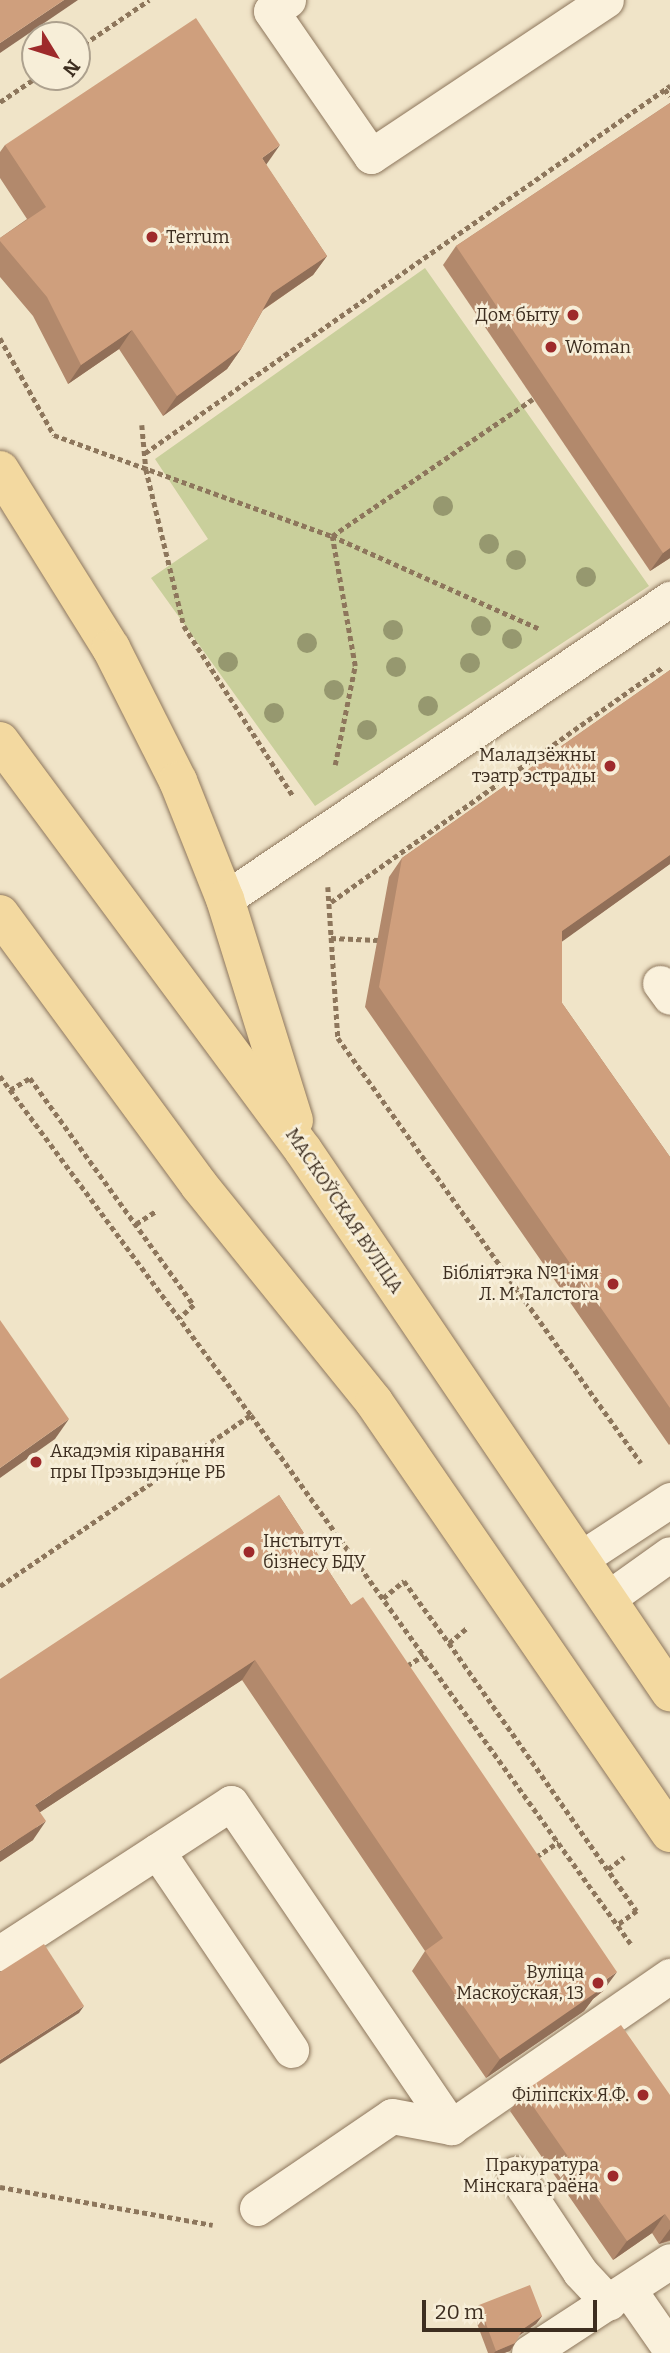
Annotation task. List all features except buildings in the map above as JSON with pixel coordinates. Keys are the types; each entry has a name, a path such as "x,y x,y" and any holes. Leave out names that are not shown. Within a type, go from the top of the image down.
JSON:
{"main road":[{"path":"0,470 111,648 178,781 225,899 303,1150"},
{"name":"МАСКОЎСКАЯ ВУЛІЦА","path":"0,741 303,1150 670,1692"},
{"path":"0,914 199,1185 374,1402 670,1833"}],"lane":[{"path":"288,0 271,11 371,156 606,0"},
{"path":"225,899 320,838 670,599"},
{"path":"580,1559 669,1500"},
{"path":"607,1599 670,1554"},
{"path":"0,1954 231,1803 451,2127"},
{"path":"158,1851 291,2050"},
{"path":"257,2208 392,2116 451,2127 664,1979"},
{"path":"515,2174 580,2272 619,2297 670,2349"},
{"path":"528,2353 619,2297 670,2261"}],"path":[{"path":"91,39 149,0"},
{"path":"0,102 21,88"},
{"path":"145,453 668,88 670,97"},
{"path":"0,338 54,435 332,536 593,653 635,697"},
{"path":"332,536 533,399"},
{"path":"142,425 146,469 184,626 320,838"},
{"path":"332,536 355,666 320,838 331,902 338,1038 669,1500"},
{"path":"331,902 670,662"},
{"path":"331,938 378,940"},
{"path":"0,1076 251,1415 618,1926 664,1979"},
{"path":"10,1090 30,1078 194,1305 180,1318"},
{"path":"0,1586 251,1415"},
{"path":"383,1598 404,1581 441,1632 637,1910 618,1926"},
{"path":"402,1669 424,1655"},
{"path":"530,1862 558,1842"},
{"path":"0,2187 228,2227 257,2208"}],"green space":[{"path":"425,268 649,586 315,806 151,578 208,539 155,459"}],"place":[{"name":"Terrum","path":"152,237"},
{"name":"Дом быту","path":"573,315"},
{"name":"Woman","path":"551,347"},
{"name":"Маладзёжны тэатр эстрады","path":"610,766"},
{"name":"Бібліятэка №1 імя Л. М. Талстога","path":"613,1284"},
{"name":"Акадэмія кіравання пры Прэзыдэнце РБ","path":"36,1462"},
{"name":"Інстытут бізнесу БДУ","path":"249,1552"},
{"name":"Вуліца Маскоўская, 13","path":"598,1983"},
{"name":"Філіпскіх Я.Ф.","path":"643,2095"},
{"name":"Пракуратура Мінскага раёна","path":"613,2176"}]}
